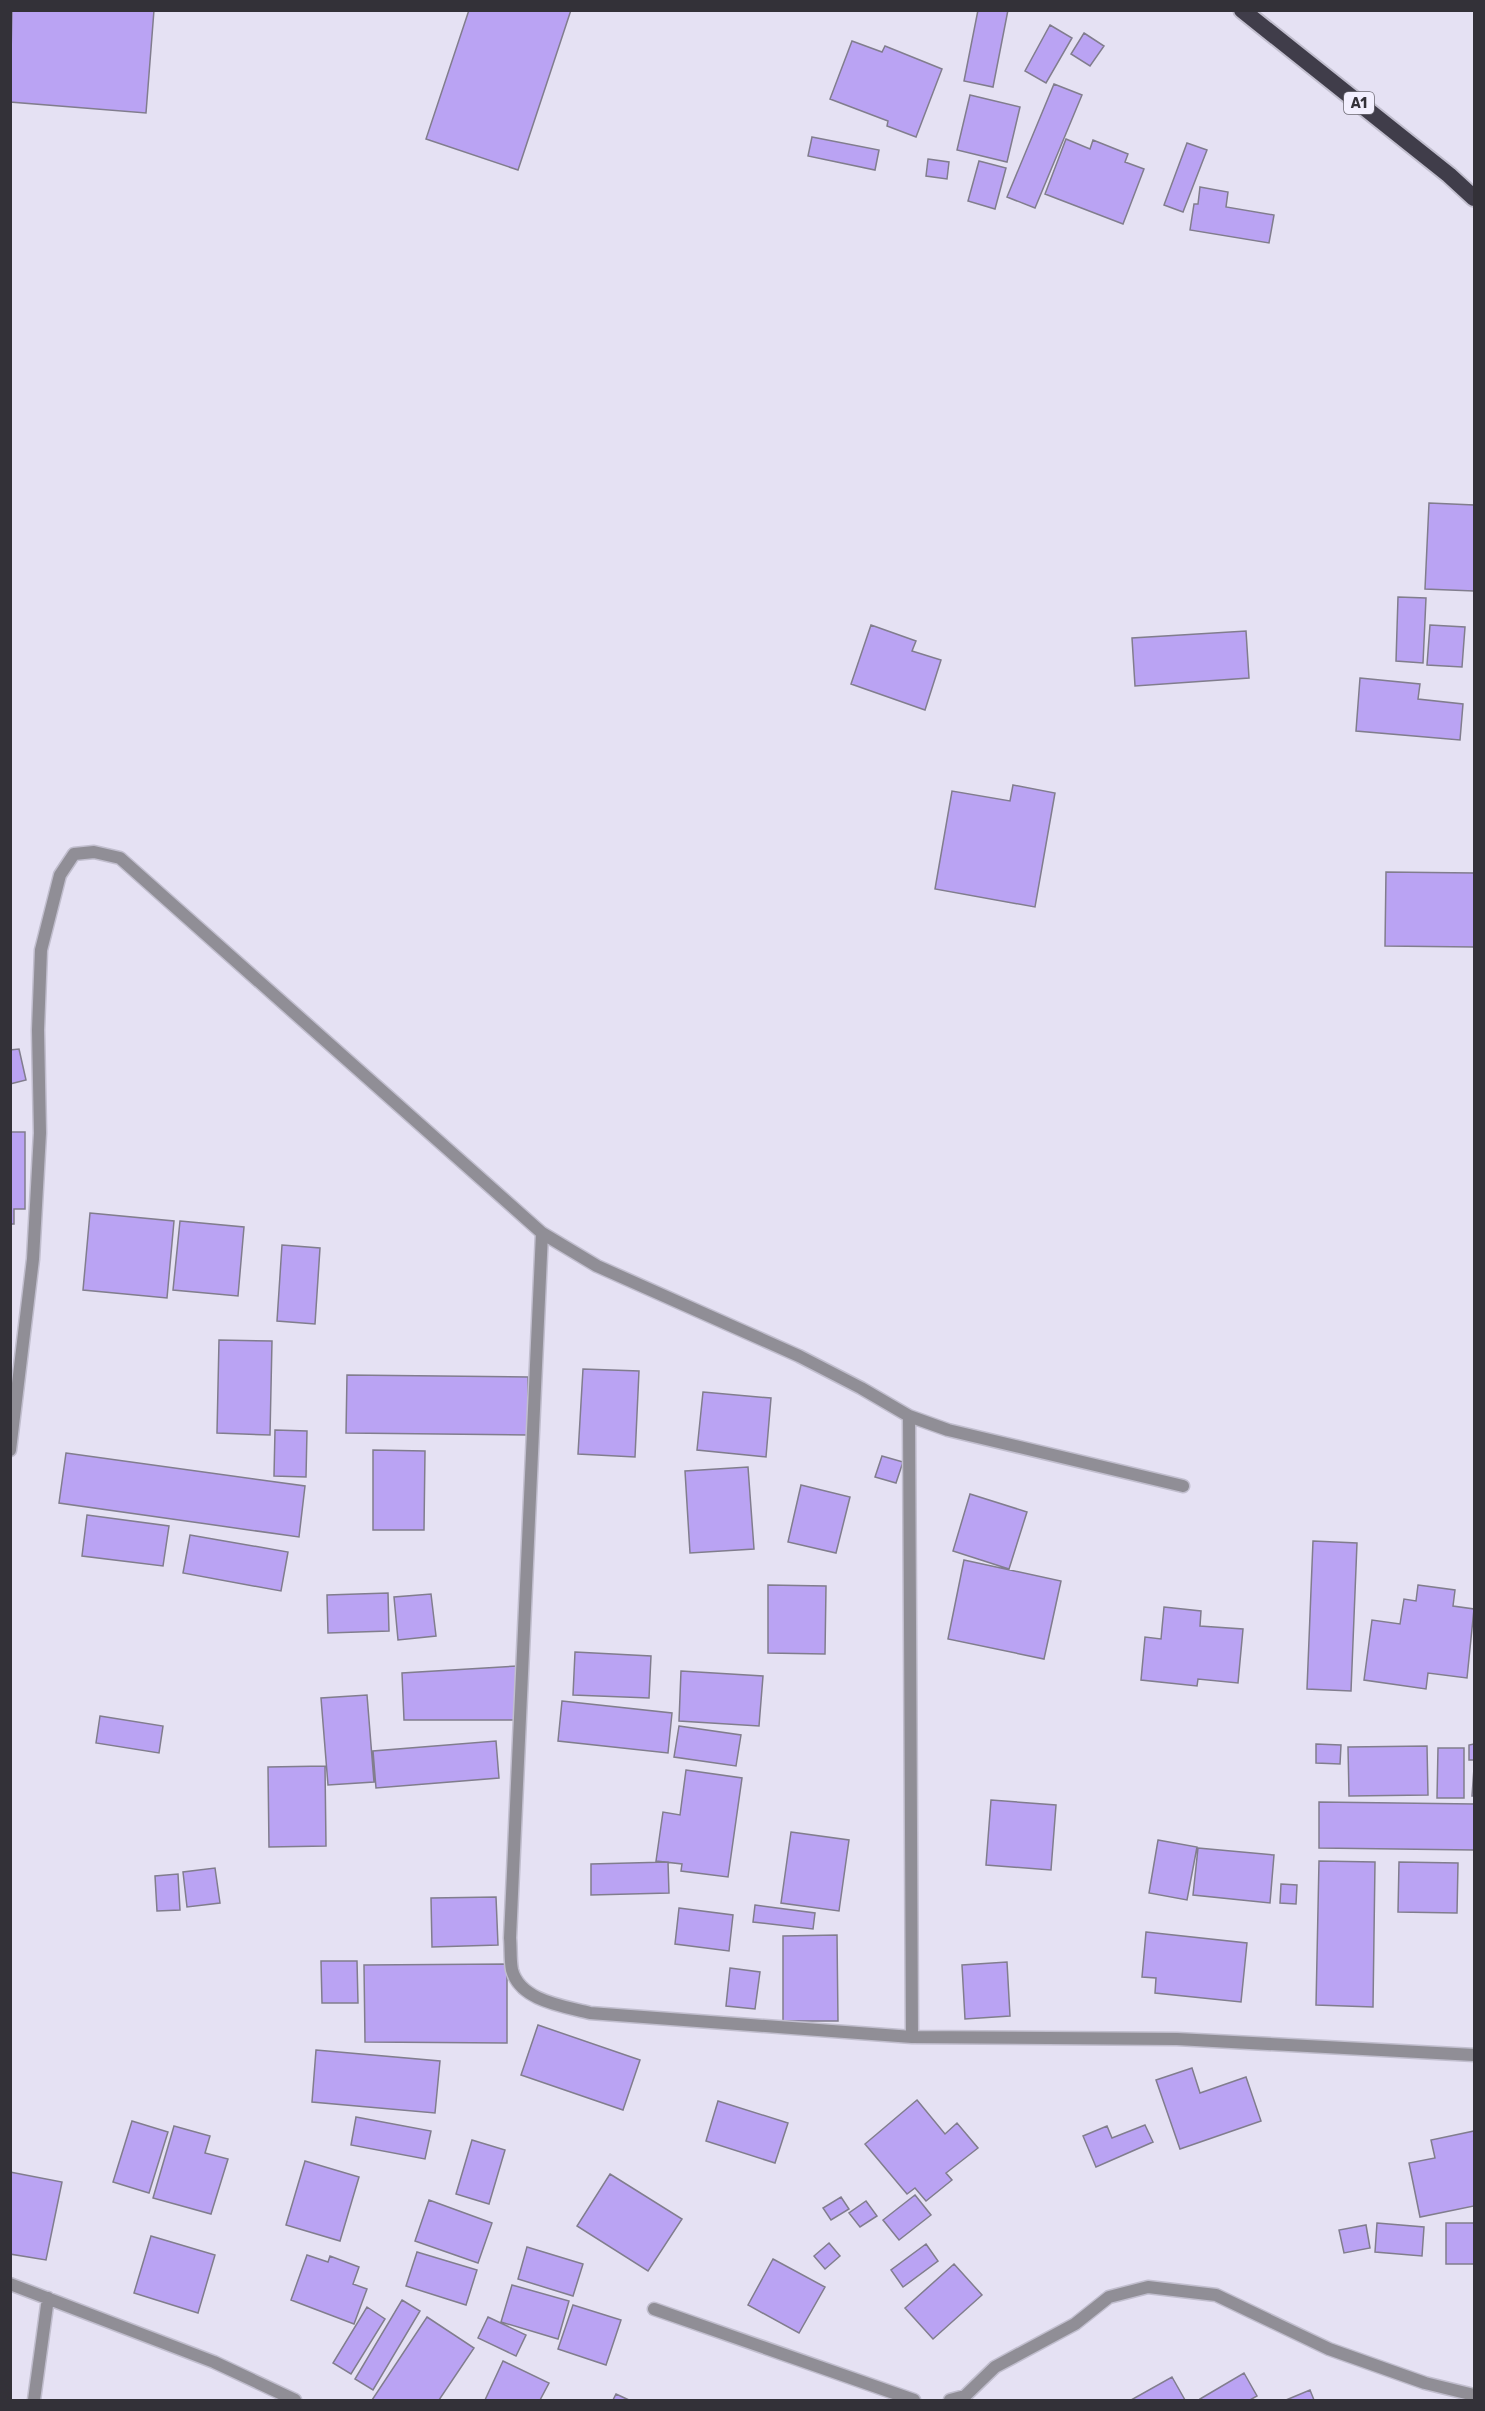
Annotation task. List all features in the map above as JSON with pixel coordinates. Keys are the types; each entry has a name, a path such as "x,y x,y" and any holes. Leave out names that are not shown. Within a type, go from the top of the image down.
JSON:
{"highway":[{"name":"A1","path":"1242,10 1449,175 1474,198"}],"street":[{"path":"10,1450 33,1259 40,1133 38,1030 41,950 60,875 74,854 93,852 120,858 542,1233 597,1266 799,1356 909,1416 948,1430 1183,1486"},
{"path":"542,1233 510,1926 513,1972 525,1991 549,2002 590,2013 912,2037 1177,2039 1474,2055"},
{"path":"909,1416 912,2037"},
{"path":"10,2284 214,2362 295,2400"},
{"path":"950,2400 965,2396 995,2367 1075,2324 1109,2297 1148,2287 1216,2295 1329,2349 1425,2383 1474,2395"},
{"path":"34,2400 48,2298"},
{"path":"654,2308 914,2400"}],"building":[{"path":"12,10 154,10 146,113 10,102"},
{"path":"469,10 571,10 518,170 426,139"},
{"path":"978,10 1008,10 993,87 964,81"},
{"path":"1050,25 1072,38 1046,83 1025,71"},
{"path":"1084,33 1104,46 1090,66 1071,54"},
{"path":"852,41 882,52 885,46 942,69 916,137 887,126 888,121 830,99"},
{"path":"1054,84 1082,95 1035,208 1007,197"},
{"path":"970,95 1020,107 1007,162 957,150"},
{"path":"812,137 879,150 875,170 808,156"},
{"path":"1066,139 1090,149 1093,140 1128,154 1125,162 1144,169 1123,224 1045,194"},
{"path":"1187,143 1207,150 1183,212 1164,205"},
{"path":"928,159 949,162 947,179 926,176"},
{"path":"979,161 1006,168 995,209 968,201"},
{"path":"1200,187 1228,192 1226,207 1274,215 1269,243 1190,230 1194,204 1198,204"},
{"path":"1429,503 1474,505 1474,591 1425,589"},
{"path":"1398,597 1426,598 1423,663 1396,661"},
{"path":"871,625 916,641 912,651 941,660 925,710 851,684"},
{"path":"1430,625 1465,627 1462,667 1427,665"},
{"path":"1246,631 1249,678 1135,686 1132,638"},
{"path":"1360,678 1420,684 1418,699 1463,704 1460,740 1356,731"},
{"path":"1013,785 1055,793 1035,907 935,889 952,791 1010,801"},
{"path":"1386,872 1474,873 1474,947 1385,946"},
{"path":"19,1049 26,1080 10,1084 10,1050"},
{"path":"10,1132 25,1132 25,1209 14,1209 14,1224 10,1224"},
{"path":"90,1213 174,1221 167,1298 83,1290"},
{"path":"180,1221 244,1227 238,1296 173,1290"},
{"path":"282,1245 320,1248 315,1324 277,1321"},
{"path":"219,1340 272,1341 270,1435 217,1433"},
{"path":"583,1369 639,1371 635,1457 578,1454"},
{"path":"347,1375 528,1377 528,1435 346,1433"},
{"path":"703,1392 771,1398 766,1457 697,1450"},
{"path":"275,1430 307,1431 306,1477 274,1476"},
{"path":"373,1450 425,1451 424,1530 373,1530"},
{"path":"66,1453 305,1486 299,1537 59,1503"},
{"path":"882,1456 903,1462 896,1483 875,1477"},
{"path":"748,1467 754,1549 690,1553 685,1471"},
{"path":"801,1485 850,1497 836,1553 788,1542"},
{"path":"970,1494 1027,1512 1009,1569 953,1551"},
{"path":"87,1515 169,1526 163,1566 82,1556"},
{"path":"190,1535 288,1552 281,1591 183,1573"},
{"path":"1313,1541 1357,1543 1351,1691 1307,1689"},
{"path":"964,1560 1061,1581 1044,1659 948,1639"},
{"path":"768,1585 826,1586 825,1654 768,1653"},
{"path":"1418,1585 1455,1590 1453,1606 1474,1609 1467,1678 1428,1673 1426,1689 1364,1680 1372,1620 1400,1624 1404,1599 1416,1601"},
{"path":"388,1593 389,1631 328,1633 327,1595"},
{"path":"431,1594 436,1636 398,1640 394,1597"},
{"path":"1164,1607 1201,1611 1200,1626 1243,1629 1238,1683 1198,1679 1197,1686 1141,1680 1145,1637 1161,1639"},
{"path":"575,1652 651,1656 649,1698 573,1695"},
{"path":"517,1666 514,1720 404,1720 402,1673"},
{"path":"681,1671 763,1676 759,1726 679,1721"},
{"path":"367,1695 374,1782 328,1785 321,1698"},
{"path":"562,1701 672,1713 668,1753 558,1741"},
{"path":"100,1716 163,1726 159,1753 96,1743"},
{"path":"679,1726 741,1735 736,1766 674,1757"},
{"path":"496,1741 499,1778 376,1788 373,1751"},
{"path":"1316,1744 1341,1745 1340,1764 1316,1763"},
{"path":"1474,1744 1474,1760 1469,1760 1469,1745"},
{"path":"1427,1746 1428,1795 1349,1796 1348,1747"},
{"path":"1438,1748 1464,1748 1464,1798 1437,1798"},
{"path":"325,1766 326,1846 269,1847 268,1767"},
{"path":"1474,1768 1474,1796 1472,1796"},
{"path":"686,1770 742,1778 728,1877 681,1871 682,1864 656,1861 663,1812 680,1815"},
{"path":"991,1800 1056,1805 1051,1870 986,1865"},
{"path":"1319,1802 1474,1804 1474,1850 1319,1848"},
{"path":"791,1832 849,1840 839,1911 781,1903"},
{"path":"1158,1840 1197,1847 1187,1900 1149,1893"},
{"path":"1198,1848 1274,1855 1270,1903 1193,1895"},
{"path":"1319,1861 1375,1862 1373,2007 1316,2005"},
{"path":"668,1862 669,1893 591,1895 591,1864"},
{"path":"1399,1862 1458,1863 1457,1913 1398,1912"},
{"path":"215,1868 220,1903 187,1907 183,1872"},
{"path":"178,1874 180,1910 157,1911 155,1876"},
{"path":"1281,1884 1297,1885 1296,1904 1280,1903"},
{"path":"496,1897 498,1945 432,1947 431,1898"},
{"path":"755,1905 815,1913 813,1929 753,1922"},
{"path":"679,1908 733,1915 729,1951 675,1944"},
{"path":"1146,1932 1247,1943 1241,2002 1155,1993 1156,1978 1142,1977"},
{"path":"837,1935 838,2021 783,2021 783,1936"},
{"path":"321,1961 357,1961 358,2003 322,2003"},
{"path":"1007,1962 1010,2016 965,2019 962,1965"},
{"path":"507,1964 507,2043 365,2042 364,1965"},
{"path":"730,1968 760,1972 755,2009 726,2006"},
{"path":"538,2025 640,2060 623,2110 521,2075"},
{"path":"316,2050 440,2061 435,2113 312,2102"},
{"path":"1192,2068 1200,2093 1246,2077 1261,2121 1180,2149 1156,2080"},
{"path":"917,2100 945,2134 957,2123 978,2148 946,2173 952,2180 926,2201 915,2188 907,2194 865,2144"},
{"path":"718,2101 788,2123 775,2163 706,2141"},
{"path":"356,2117 431,2131 425,2159 351,2145"},
{"path":"132,2121 168,2132 149,2193 113,2182"},
{"path":"1145,2125 1153,2142 1096,2167 1083,2136 1107,2126 1112,2138"},
{"path":"174,2126 210,2136 205,2153 228,2159 211,2214 153,2198"},
{"path":"1474,2131 1474,2206 1420,2217 1409,2163 1435,2158 1431,2140"},
{"path":"472,2140 505,2150 489,2204 456,2194"},
{"path":"305,2161 359,2177 340,2241 286,2225"},
{"path":"10,2172 62,2182 46,2260 10,2254"},
{"path":"610,2174 682,2219 648,2271 577,2226"},
{"path":"915,2195 931,2215 899,2240 883,2220"},
{"path":"841,2197 849,2209 831,2220 823,2208"},
{"path":"429,2200 492,2223 478,2263 415,2241"},
{"path":"866,2201 877,2216 860,2227 849,2213"},
{"path":"1377,2223 1424,2227 1422,2256 1375,2252"},
{"path":"1446,2223 1474,2223 1474,2264 1446,2264"},
{"path":"1366,2225 1370,2248 1344,2253 1339,2230"},
{"path":"151,2236 215,2255 198,2313 134,2293"},
{"path":"829,2243 840,2256 825,2269 814,2256"},
{"path":"926,2244 938,2261 903,2287 891,2270"},
{"path":"527,2247 583,2264 573,2296 518,2279"},
{"path":"417,2252 477,2270 466,2305 406,2286"},
{"path":"307,2255 328,2262 330,2256 359,2267 353,2284 367,2289 354,2324 291,2300"},
{"path":"773,2259 825,2287 799,2333 748,2305"},
{"path":"954,2264 982,2295 933,2339 905,2308"},
{"path":"512,2285 569,2301 558,2339 501,2322"},
{"path":"402,2300 420,2311 373,2390 355,2379"},
{"path":"573,2305 621,2320 606,2365 558,2349"},
{"path":"367,2307 385,2319 351,2374 333,2363"},
{"path":"427,2317 474,2348 439,2400 372,2400"},
{"path":"488,2317 526,2335 516,2356 478,2338"},
{"path":"503,2361 549,2383 540,2400 485,2400"},
{"path":"1244,2373 1257,2396 1250,2400 1200,2399"},
{"path":"1172,2377 1185,2400 1131,2400"},
{"path":"1310,2390 1314,2400 1286,2400"},
{"path":"616,2394 629,2400 613,2400"}]}
